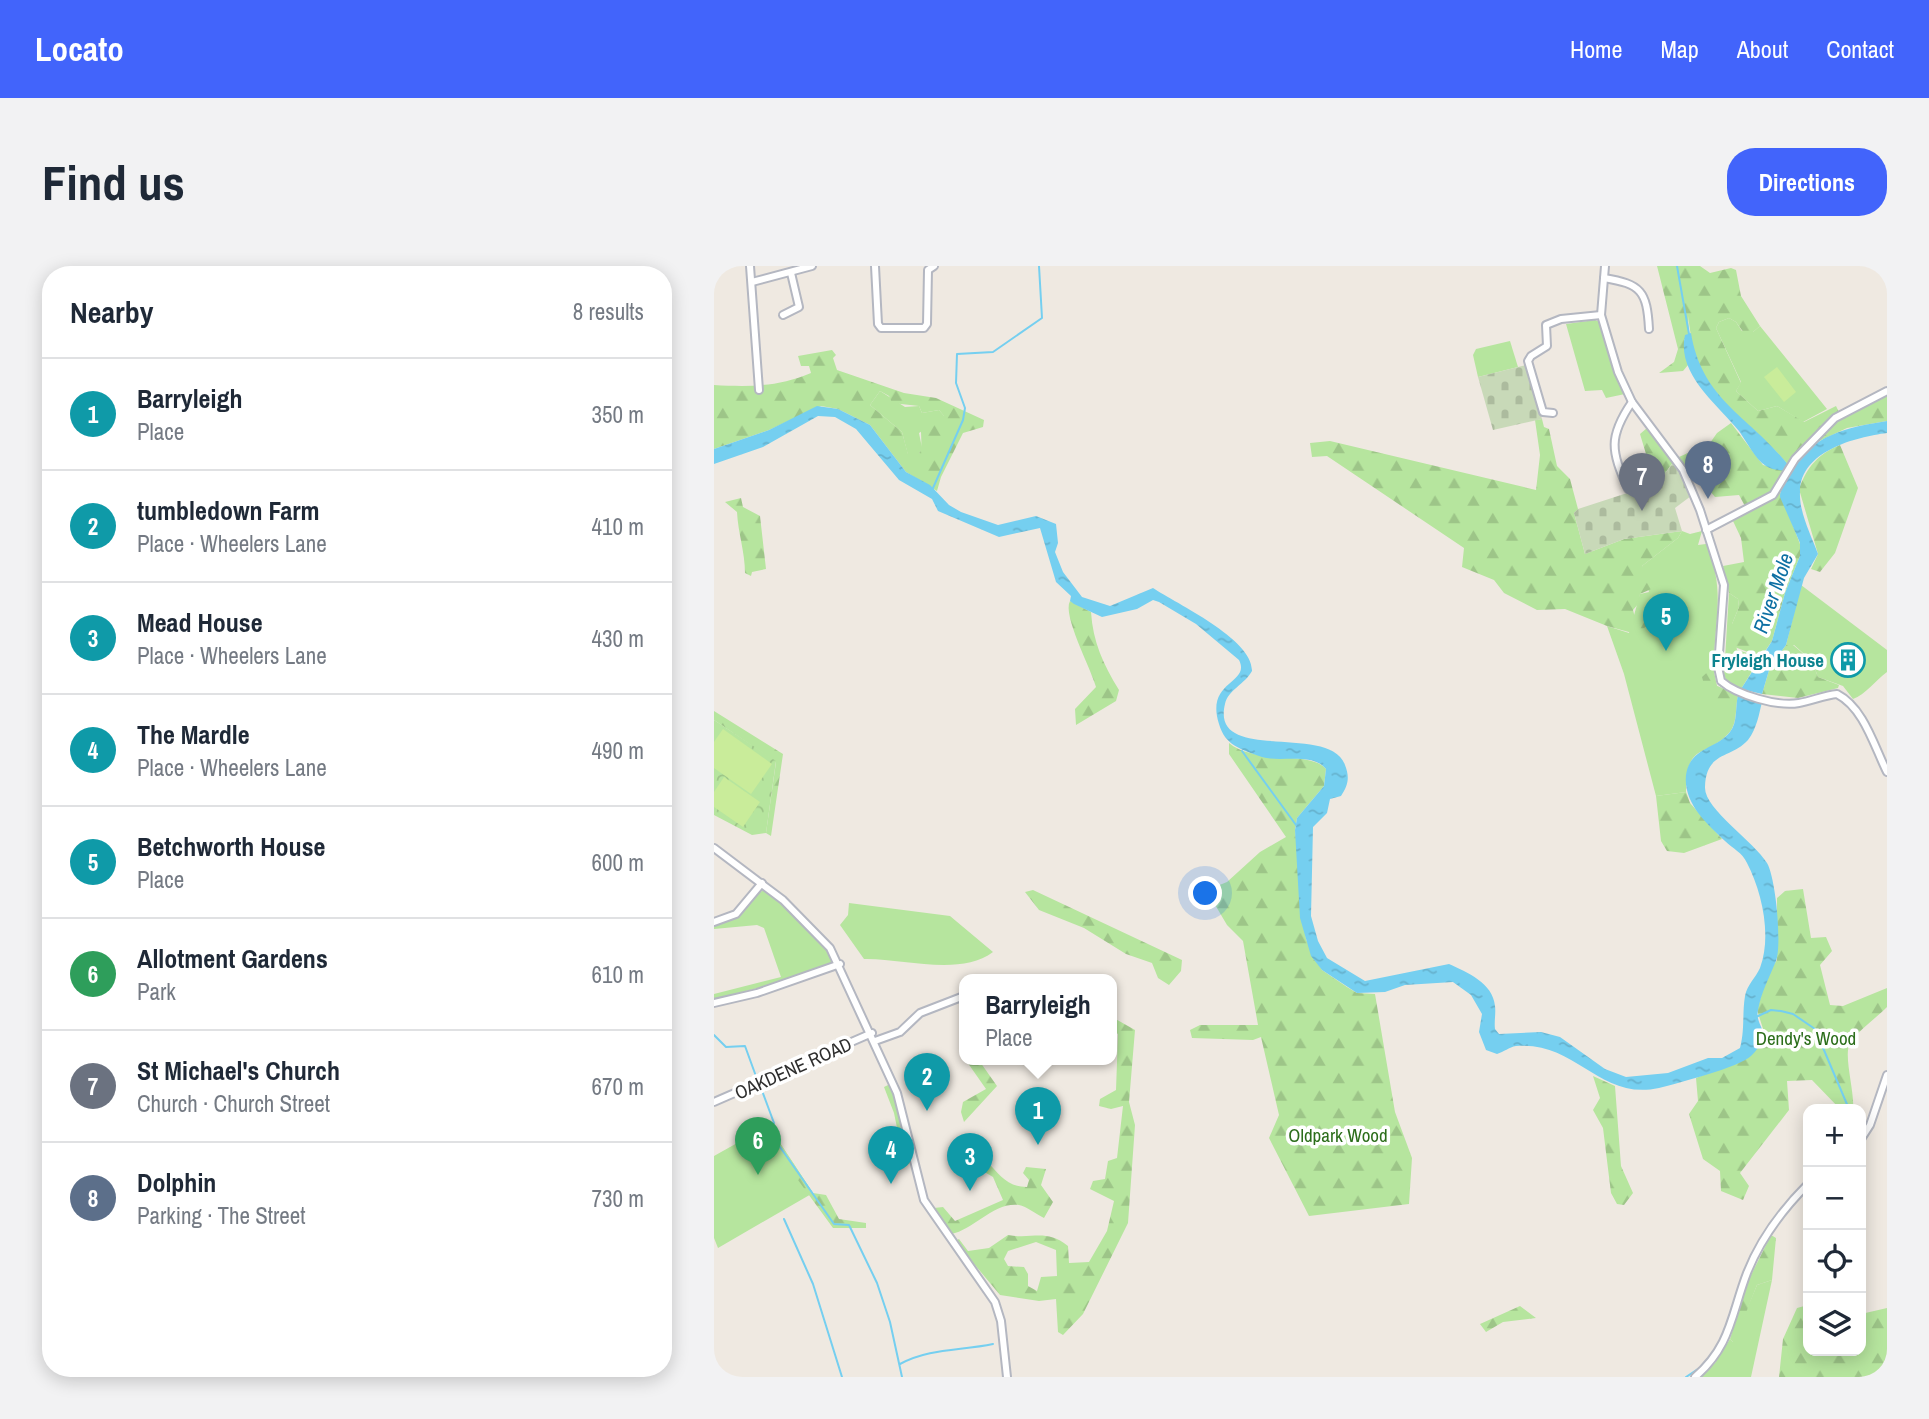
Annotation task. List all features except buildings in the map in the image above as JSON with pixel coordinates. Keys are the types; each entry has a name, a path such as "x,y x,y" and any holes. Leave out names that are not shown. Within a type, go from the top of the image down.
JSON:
{"street":[{"path":"750,266 759,390"},
{"path":"752,282 812,266"},
{"path":"875,266 878,324 881,328 924,328 927,324 928,270 934,266"},
{"path":"1605,266 1601,315 1618,372 1632,402 1678,462 1691,486 1726,598 1718,675 1721,681 1736,691 1796,704 1837,694 1847,700 1860,718 1887,772"},
{"path":"783,315 799,307 791,273"},
{"path":"1604,278 1626,282 1640,290 1646,299 1649,328"},
{"path":"1553,413 1543,412 1528,361 1547,346 1546,325 1561,319 1601,315"},
{"path":"1706,530 1773,495 1795,459 1835,418 1887,391"},
{"path":"1628,489 1615,459 1614,445 1616,429 1632,402"},
{"path":"714,848 762,883 818,934 840,964 900,1101 914,1173 923,1200 995,1302 1001,1321 1007,1377"},
{"path":"714,922 736,914 762,883"},
{"path":"714,1003 757,993 840,964"},
{"path":"875,1041 900,1032 920,1013 959,998"},
{"name":"OAKDENE ROAD","path":"714,1102 872,1033"},
{"path":"1866,1131 1887,1075"},
{"path":"1695,1377 1709,1364 1726,1340 1748,1270 1768,1233 1803,1190"}],"green space":[{"path":"1657,266 1700,266 1710,273 1731,268 1736,270 1741,296 1760,326 1753,332 1744,333 1736,322 1729,318 1719,322 1716,328 1741,383 1736,391 1758,411 1777,406 1804,422 1836,406 1839,412 1813,436 1789,466 1725,404 1703,376 1692,343 1688,316 1689,333 1684,340 1688,365 1683,371 1659,373 1674,362 1678,349"},
{"path":"1729,318 1736,322 1742,331 1753,332 1760,326 1827,409 1803,422 1777,406 1758,411 1736,391 1741,382 1716,328 1719,322"},
{"path":"1595,320 1600,322 1625,394 1606,398 1602,390 1585,391 1566,324"},
{"path":"1510,341 1518,367 1478,377 1473,355 1476,349"},
{"path":"832,350 836,355 833,358 837,370 904,393 936,398 984,420 983,427 963,433 937,491 906,472 870,425 838,409 821,406 769,430 714,449 714,385 763,385 811,373 809,366 801,366 798,356","holes":["880,391 889,396 892,403 919,406 922,413 939,410 944,416 922,422 919,454 908,454 902,432 870,405"]},
{"path":"1526,365 1542,419 1493,430 1478,377"},
{"path":"1777,367 1796,392 1784,402 1764,377"},
{"path":"880,391 905,407 919,406 922,413 939,410 945,417 919,433 922,448 919,454 908,455 902,432 870,405"},
{"path":"1887,393 1887,421 1847,428 1811,445 1840,417"},
{"path":"1542,419 1544,427 1549,429 1557,466 1570,479 1578,509 1574,513 1585,554 1624,539 1682,531 1678,538 1642,566 1658,586 1640,594 1639,603 1633,610 1635,618 1642,618 1648,625 1636,634 1565,609 1537,610 1504,593 1494,580 1462,567 1464,548 1327,456 1312,457 1310,443 1330,441 1536,490 1540,455 1535,420"},
{"path":"1731,423 1763,465 1787,471 1774,491 1746,508 1739,495 1715,497 1689,466 1685,467 1679,457 1710,443 1717,433"},
{"path":"1647,428 1674,461 1658,483 1650,486 1649,480 1656,468 1646,454 1640,434"},
{"path":"1840,445 1858,488 1835,553 1820,572 1811,569 1818,554 1799,489 1814,462"},
{"path":"1674,461 1691,496 1675,508 1682,531 1624,539 1585,554 1574,513 1578,509 1658,483"},
{"path":"1780,492 1800,544 1800,556 1785,593 1772,641 1761,657 1732,646 1732,624 1739,607 1738,599 1729,593 1723,566 1744,562 1741,538 1733,521"},
{"path":"741,498 743,507 760,516 766,569 752,572 751,576 745,573 737,512 725,502"},
{"path":"1682,531 1690,534 1702,531 1698,545 1706,544 1713,562 1718,594 1714,679 1717,686 1738,695 1732,729 1720,741 1693,758 1689,765 1686,792 1656,796 1624,674 1607,626 1629,633 1640,594 1649,592 1642,566 1678,538"},
{"path":"1801,585 1887,650 1887,672 1853,699 1843,686 1818,677 1812,661 1794,645 1786,645"},
{"path":"1729,593 1738,599 1739,607 1732,624 1737,650 1761,657 1741,689 1727,682 1724,675"},
{"path":"1070,601 1091,612 1100,652 1119,690 1116,701 1076,725 1075,709 1096,687 1073,629"},
{"path":"1786,645 1793,645 1812,661 1818,677 1839,685 1838,688 1798,698 1762,694 1770,667"},
{"path":"1713,667 1717,686 1738,695 1736,704 1727,707 1719,703 1715,694 1706,692 1702,677"},
{"path":"714,711 783,754 771,836 766,833 776,762 714,720"},
{"path":"714,720 776,761 766,833 752,835 714,815"},
{"path":"723,729 772,764 751,794 714,768 714,742"},
{"name":"Oldpark Wood","path":"1229,743 1253,754 1308,760 1326,769 1324,786 1297,818 1295,829 1306,939 1322,970 1357,993 1375,994 1395,1112 1412,1158 1409,1204 1309,1216 1269,1138 1279,1115 1261,1037 1253,1040 1192,1038 1190,1030 1200,1025 1258,1025 1243,941 1227,925 1214,903 1212,888 1227,882 1260,852 1286,837 1229,754"},
{"path":"724,777 760,802 743,827 714,807 714,792"},
{"path":"1686,792 1690,803 1722,839 1684,853 1667,851 1661,841 1656,796"},
{"name":"Dendy's Wood","path":"1803,889 1811,938 1826,937 1832,951 1820,965 1830,1005 1843,1006 1887,988 1887,1007 1850,1043 1848,1056 1853,1104 1835,1104 1812,1080 1787,1081 1789,1110 1740,1173 1749,1186 1743,1200 1721,1191 1720,1171 1703,1159 1689,1114 1698,1101 1696,1078 1748,1057 1765,1035 1757,1010 1767,975 1777,960 1777,898 1785,891"},
{"path":"765,890 813,931 834,962 782,982 714,999 714,994 781,977 764,928 757,925 714,929 714,925 734,917"},
{"path":"1033,890 1182,960 1181,971 1169,985 1158,978 1152,963 1126,954 1084,928 1039,910 1025,892"},
{"path":"849,903 950,916 993,952 964,964 948,965 864,959 840,925 848,915"},
{"path":"1117,1020 1135,1030 1129,1102 1135,1125 1128,1223 1083,1314 1063,1335 1058,1332 1056,1299 1039,1301 1000,1295 955,1241 959,1239 968,1251 989,1248 1008,1235 1052,1237 1068,1246 1069,1263 1089,1262 1107,1231 1114,1201 1090,1189 1093,1181 1105,1179 1108,1161 1117,1158 1123,1106 1111,1109 1099,1106 1100,1099 1116,1090","holes":["1036,1242 1056,1250 1057,1276 1041,1277 1037,1291 1028,1286 1028,1274 1024,1267 1008,1266 1004,1259 1008,1251"]},
{"path":"969,1065 982,1065 997,1086 964,1122 961,1112 963,1102 986,1089"},
{"path":"1593,1076 1615,1086 1621,1166 1633,1193 1624,1205 1617,1204 1611,1193 1603,1128 1593,1110 1600,1098"},
{"path":"890,1084 900,1111 910,1163 905,1167 894,1113 884,1087"},
{"path":"764,1128 773,1140 778,1140 813,1193 718,1248 714,1238 714,1156"},
{"path":"778,1140 813,1193 826,1195 839,1219 866,1223 866,1228 833,1228 771,1143"},
{"path":"986,1161 1004,1179 1014,1185 1027,1187 1029,1180 1023,1173 1026,1167 1046,1169 1041,1185 1053,1202 1044,1218 1022,1206 1010,1205 951,1234 934,1208 943,1207 955,1221 1003,1200 993,1177 976,1167"},
{"path":"1771,1235 1776,1238 1772,1280 1757,1285 1734,1343 1730,1339 1749,1279"},
{"path":"1772,1280 1751,1377 1699,1377 1715,1363 1730,1339 1733,1342 1757,1285"},
{"path":"1520,1306 1536,1318 1503,1322 1486,1332 1480,1324"},
{"path":"1803,1306 1803,1356 1866,1356 1866,1313 1887,1308 1887,1377 1779,1377 1783,1339 1797,1308"}],"water":[{"path":"1691,333 1697,356 1717,392 1774,449 1789,466 1787,471 1762,463 1739,431 1701,388 1687,363 1684,349 1685,335"},
{"path":"817,406 838,409 870,425 906,472 930,485 949,505 961,512 998,525 1036,516 1056,524 1058,543 1055,552 1063,572 1082,597 1110,606 1153,588 1212,624 1240,647 1249,659 1252,671 1227,699 1225,722 1235,733 1252,739 1318,746 1335,753 1347,770 1347,781 1341,796 1330,799 1327,813 1313,827 1311,916 1318,941 1327,958 1365,981 1449,964 1478,979 1490,991 1495,1006 1495,1029 1499,1034 1541,1032 1560,1037 1605,1069 1626,1077 1668,1073 1708,1058 1722,1058 1740,1048 1745,996 1764,955 1764,914 1757,887 1745,859 1711,827 1692,804 1686,775 1698,754 1725,738 1733,728 1738,695 1762,702 1756,726 1748,740 1715,761 1706,775 1705,787 1712,805 1761,854 1767,863 1773,883 1778,953 1758,1010 1763,1035 1758,1048 1745,1060 1722,1070 1659,1088 1638,1090 1603,1079 1556,1052 1537,1047 1516,1046 1497,1054 1486,1050 1479,1032 1482,1014 1471,995 1453,982 1405,985 1385,992 1357,993 1322,970 1311,956 1300,918 1295,830 1297,818 1324,786 1326,769 1312,760 1259,756 1229,742 1225,737 1216,710 1218,699 1239,674 1239,660 1196,624 1159,602 1153,600 1137,609 1102,617 1074,604 1070,601 1071,596 1056,582 1040,528 999,537 938,511 932,499 899,480 856,429 835,417 818,416 763,447 714,464 714,449 769,430"},
{"path":"1887,421 1887,433 1860,438 1832,449 1819,456 1802,478 1801,507 1818,554 1804,578 1786,645 1770,667 1762,694 1741,689 1772,641 1785,593 1800,556 1800,543 1780,497 1785,481 1799,459 1820,441 1858,426"}],"waterway":[{"path":"933,488 963,420 965,408 956,383 957,354 993,352 1042,318 1039,266"},
{"path":"1677,266 1689,334"},
{"path":"1242,751 1296,825"},
{"path":"1756,1017 1771,1010 1781,1011 1793,1014 1815,1029 1847,1104"},
{"path":"714,1035 726,1047 745,1046 757,1079"},
{"path":"761,1088 774,1123 766,1127 834,1224 849,1225 877,1283 890,1322 902,1377"},
{"path":"784,1219 813,1284 842,1377"},
{"path":"900,1364 934,1352 993,1344"},
{"path":"1686,1377 1701,1367"}],"place":[{"name":"Dolphin","path":"1708,499"},
{"name":"St Michael's Church","path":"1642,511"},
{"name":"Betchworth House","path":"1666,651"},
{"name":"Fryleigh House","path":"1848,660"},
{"name":"tumbledown Farm","path":"927,1111"},
{"name":"Barryleigh","path":"1038,1145"},
{"name":"Allotment Gardens","path":"758,1175"},
{"name":"The Mardle","path":"891,1184"},
{"name":"Mead House","path":"970,1191"}],"water label":[{"name":"River Mole","path":"1773,593"}]}
